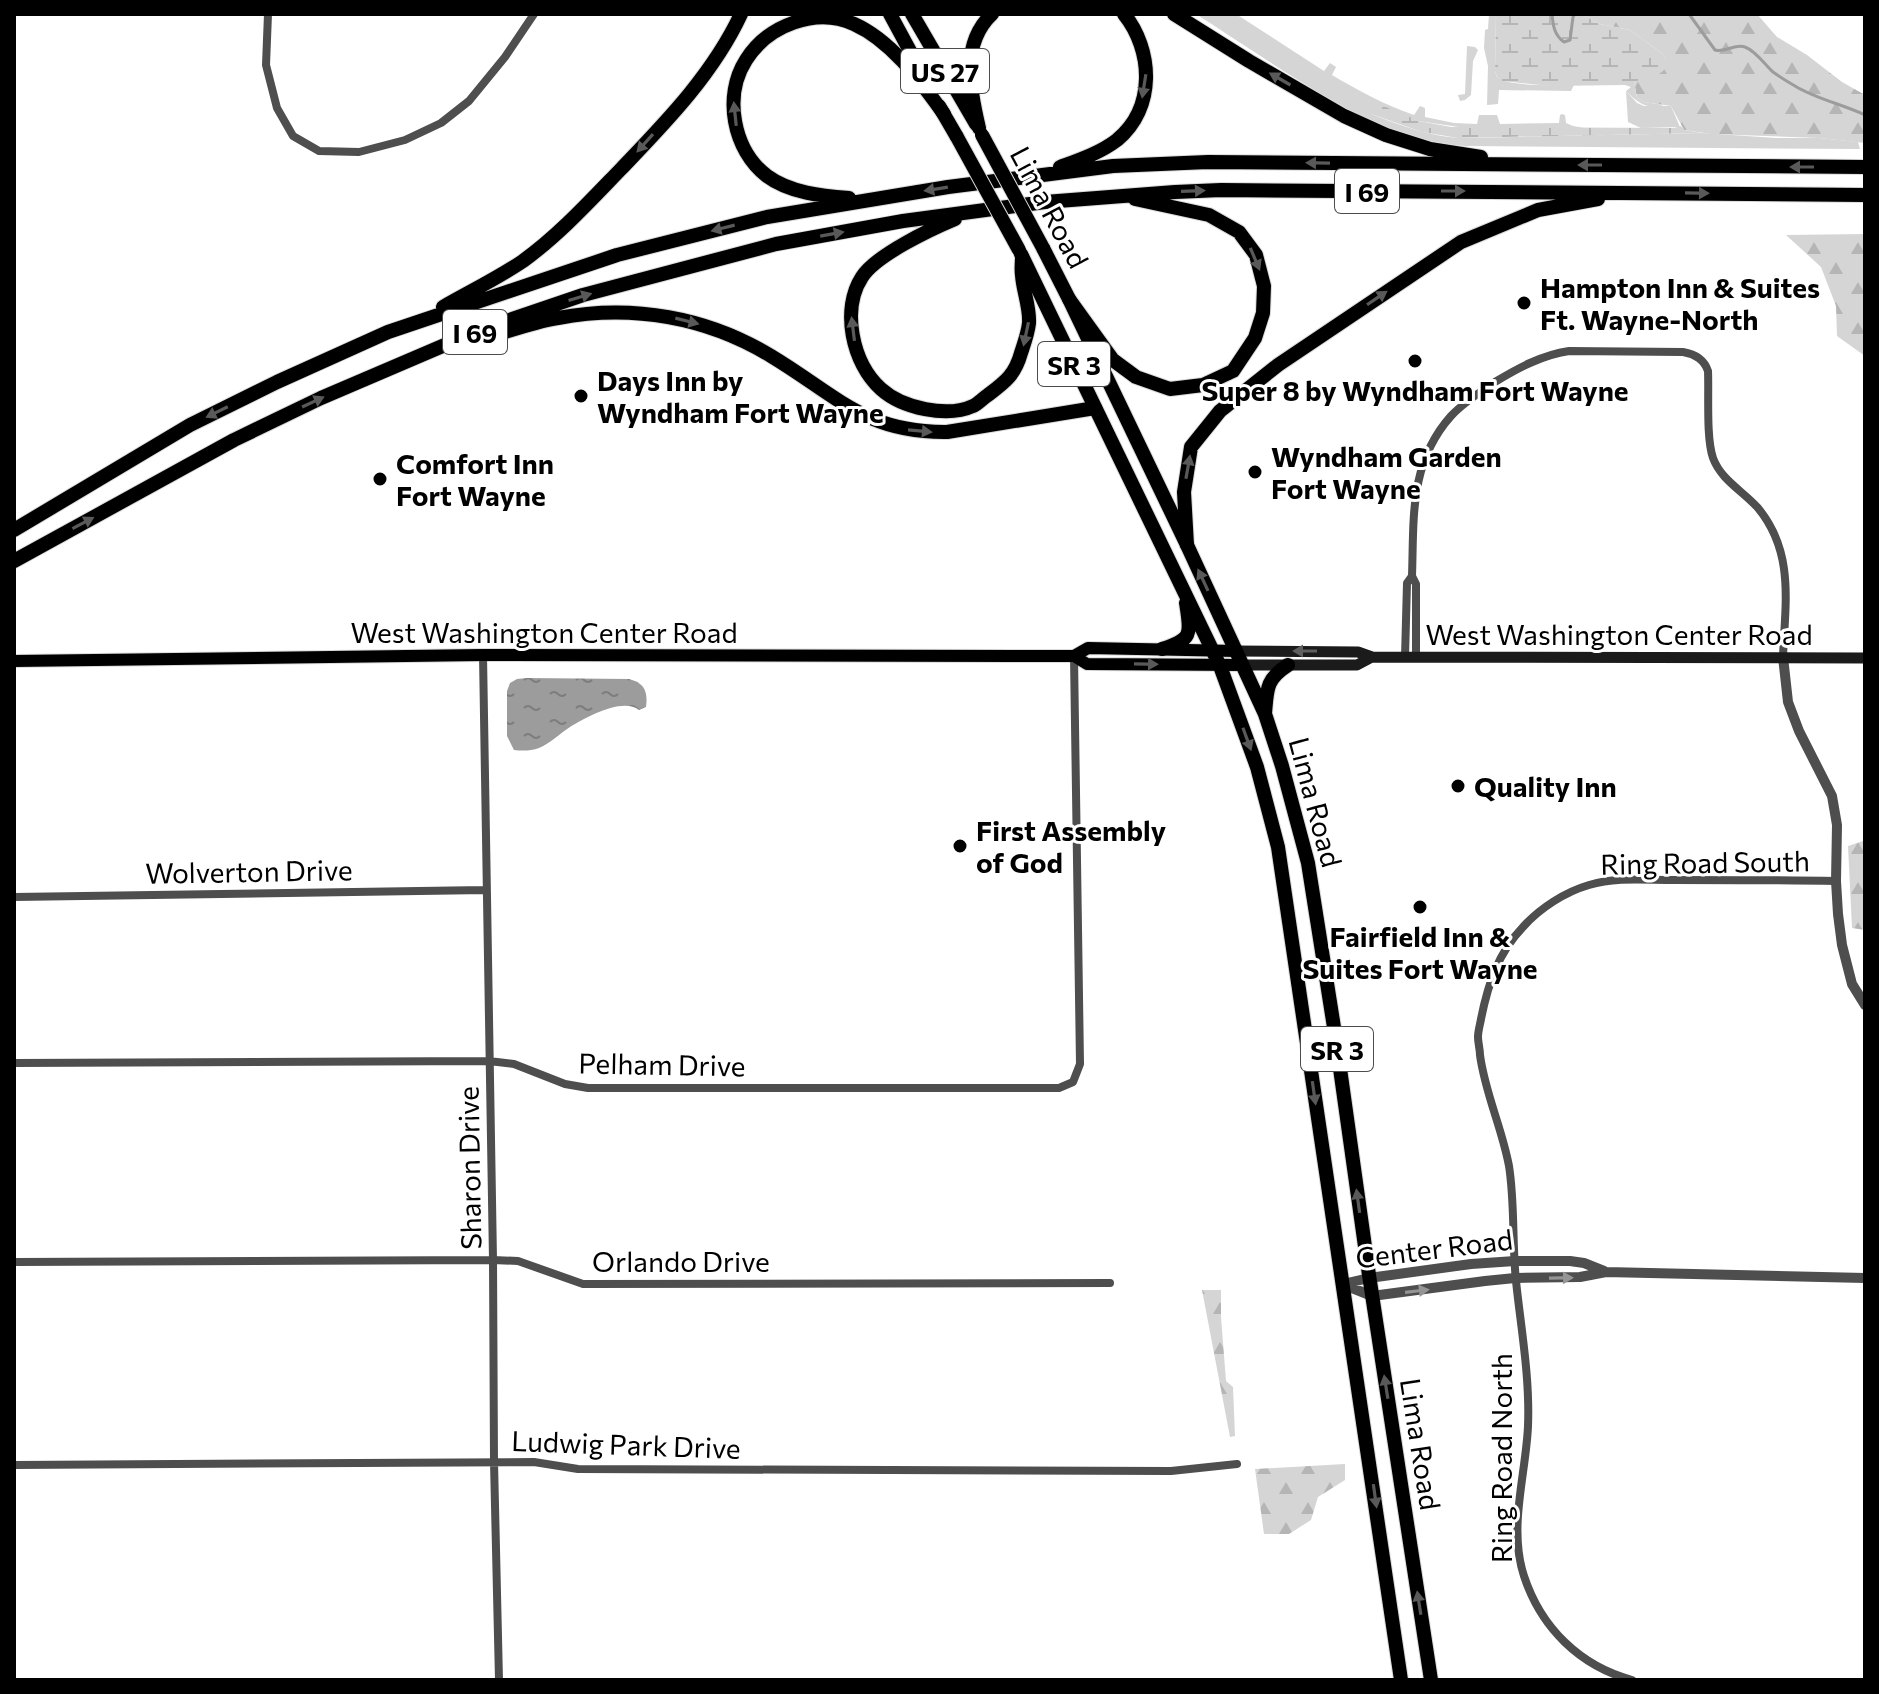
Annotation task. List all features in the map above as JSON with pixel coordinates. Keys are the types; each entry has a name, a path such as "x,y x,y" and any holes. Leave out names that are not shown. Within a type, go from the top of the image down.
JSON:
{"highway":[{"path":"413,324 523,261 586,205 701,81 741,14"},
{"name":"Lima Road","path":"890,14 1020,253 1183,587 1220,666 1257,767 1278,847 1401,1680"},
{"name":"Lima Road","path":"912,14 980,132 1069,299 1265,714 1282,766 1308,863 1431,1680"},
{"path":"980,132 969,74 976,37 992,14"},
{"path":"1041,175 1105,148 1119,138 1141,105 1147,69 1142,45 1124,14"},
{"path":"1174,14 1344,116 1386,135 1430,149 1536,165"},
{"path":"882,198 846,197 787,187 766,175 751,158 735,124 734,96 737,79 756,46 771,33 809,19 830,18 850,22 867,31 892,52 917,77 944,114"},
{"name":"I 69","path":"14,530 190,425 388,332 617,255 767,217 948,187 1113,166 1208,162 1859,167"},
{"name":"I 69","path":"14,561 234,440 419,355 480,330 583,295 776,244 975,210 1115,196 1221,190 1864,195"},
{"path":"1187,545 1184,492 1191,447 1220,411 1278,365 1461,242 1538,210 1619,193"},
{"path":"1069,299 1113,360 1136,377 1170,389 1203,385 1233,371 1255,338 1263,313 1264,286 1256,255 1239,232 1209,215 1115,196"},
{"path":"975,210 927,230 887,255 863,275 851,301 851,333 863,365 880,389 906,405 939,412 972,406 1008,380 1021,356 1029,324 1020,253"},
{"path":"419,355 561,317 598,312 657,314 691,321 748,343 851,409 893,427 947,432 1095,408"},
{"path":"1162,649 1187,636 1189,629 1183,587"},
{"path":"1265,714 1272,677 1288,665"}],"main road":[{"name":"West Washington Center Road","path":"14,661 483,655 1074,656 1088,648 1213,651 1288,665 1357,665 1372,657"},
{"name":"West Washington Center Road","path":"1074,656 1087,664 1220,666 1239,658 1358,652 1372,657 1865,658"}],"street":[{"path":"268,14 266,65 277,108 293,136 319,151 359,152 405,140 441,123 469,101 505,57 534,14"},
{"path":"1410,657 1416,584 1412,576 1415,491 1426,456 1451,415 1476,395 1525,365 1554,353 1683,352 1698,357 1708,371 1711,454 1722,475 1757,507 1773,530 1782,554 1786,578 1783,657 1788,702 1832,796 1837,825 1836,881 1842,945 1852,984 1865,1005"},
{"name":"Sharon Drive","path":"483,655 499,1680"},
{"name":"Pelham Drive","path":"14,1063 489,1061 514,1064 565,1084 588,1088 1059,1088 1073,1082 1080,1064 1074,656"},
{"name":"Ring Road South","path":"1515,1278 1509,1169 1502,1134 1483,1076 1478,1037 1492,974 1523,926 1570,892 1614,880 1836,881"},
{"name":"Wolverton Drive","path":"14,897 485,890"},
{"name":"Orlando Drive","path":"14,1262 493,1260 518,1261 583,1284 1110,1283"},
{"name":"Center Road","path":"1342,1284 1471,1264 1515,1261 1570,1261 1606,1272"},
{"name":"Center Road","path":"1342,1284 1372,1296 1515,1278 1580,1277 1606,1272 1865,1278"},
{"name":"Ring Road North","path":"1515,1278 1526,1360 1528,1408 1518,1536 1523,1576 1543,1616 1562,1640 1583,1659 1632,1680"},
{"name":"Ludwig Park Drive","path":"14,1465 534,1462 578,1469 1171,1471 1237,1464"}],"green space":[{"path":"1196,14 1236,14 1324,71 1330,63 1336,67 1332,75 1414,115 1420,106 1425,108 1425,117 1477,124 1479,115 1497,115 1500,124 1559,123 1562,114 1566,123 1584,128 1465,128 1405,116 1371,114 1430,134 1466,138 1702,133 1819,138 1858,142 1860,149 1465,146 1441,143 1396,132 1355,113"},
{"path":"1489,14 1496,14 1497,77 1522,84 1574,85 1571,91 1499,90 1498,104 1487,105 1488,66 1484,48"},
{"path":"1496,14 1581,14 1600,24 1630,30 1666,59 1666,68 1659,74 1648,80 1634,81 1637,98 1664,105 1653,107 1643,104 1626,91 1631,87 1625,85 1550,86 1502,81 1495,71"},
{"path":"1581,14 1757,14 1777,37 1865,95 1865,143 1684,130 1671,106 1637,98 1634,81 1666,59 1660,52 1630,30 1600,24"},
{"path":"1467,46 1478,50 1473,61 1471,95 1460,101 1458,95 1465,94"},
{"path":"1626,91 1644,106 1671,106 1680,127 1641,128 1628,122"},
{"path":"1367,99 1419,121 1451,127 1681,126 1684,130 1702,133 1458,138 1422,132 1371,114 1367,110"},
{"path":"1865,234 1865,356 1837,336 1836,306 1821,267 1786,235"},
{"path":"1863,841 1865,930 1852,928 1848,846"},
{"path":"1202,1290 1221,1290 1226,1381 1233,1387 1235,1436 1230,1437"},
{"path":"1345,1464 1345,1480 1318,1497 1311,1520 1289,1534 1264,1534 1255,1469"}],"water":[{"path":"527,678 629,679 644,689 646,707 639,710 624,706 604,710 577,723 539,748 514,750 507,736 507,691 510,683"}],"waterway":[{"path":"1552,14 1556,33 1564,42 1570,40 1575,14"},
{"path":"1689,14 1715,50 1745,47 1773,72 1795,86 1865,115"}],"place":[{"name":"Hampton Inn & Suites Ft. Wayne-North","path":"1524,303"},
{"name":"Super 8 by Wyndham Fort Wayne","path":"1415,361"},
{"name":"Days Inn by Wyndham Fort Wayne","path":"581,396"},
{"name":"Wyndham Garden Fort Wayne","path":"1255,472"},
{"name":"Comfort Inn Fort Wayne","path":"380,479"},
{"name":"Quality Inn","path":"1458,786"},
{"name":"First Assembly of God","path":"960,846"},
{"name":"Fairfield Inn & Suites Fort Wayne","path":"1420,907"}]}
